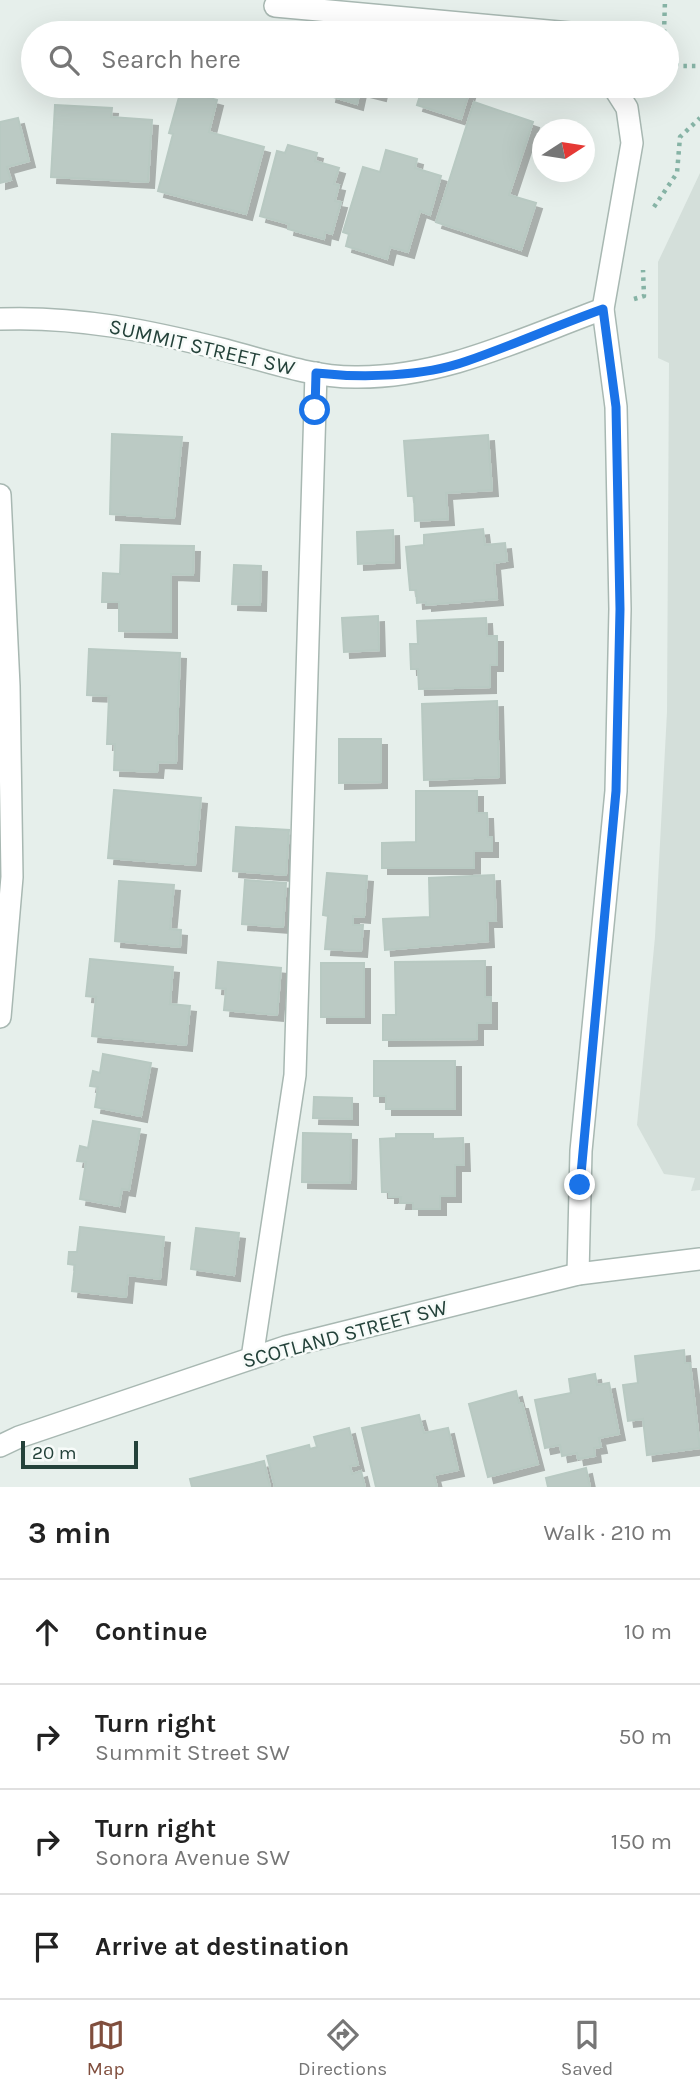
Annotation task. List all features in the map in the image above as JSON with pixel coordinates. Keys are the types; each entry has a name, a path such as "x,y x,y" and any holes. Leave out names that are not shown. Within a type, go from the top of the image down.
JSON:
{"street":[{"path":"275,6 439,21"},
{"path":"578,1274 581,1151 616,791 620,609 616,407 603,309 632,143 627,108 621,98"},
{"name":"SUMMIT STREET SW","path":"0,319 65,318 121,327 316,373 353,377 384,376 464,362 603,309"},
{"path":"252,1358 295,1075 316,373"},
{"path":"0,495 9,686 12,877 0,1017"},
{"name":"SCOTLAND STREET SW","path":"0,1447 19,1437 285,1347 578,1274 700,1259"}],"path":[{"path":"664,21 665,0"},
{"path":"679,66 700,66"},
{"path":"648,217 660,194 677,173 680,137 700,118"},
{"path":"603,309 644,296 641,263"}],"shaded area":[{"path":"700,173 700,1190 691,1191 695,1178 664,1174 637,1125 655,937 667,712 669,363 658,358 658,262"}],"building":[{"path":"179,98 210,98 217,100 209,132 264,147 246,214 158,191 173,134 169,133"},
{"path":"337,98 358,98 357,104"},
{"path":"419,98 467,98 461,119 417,105"},
{"path":"474,102 532,122 509,195 536,203 521,250 436,222"},
{"path":"55,105 112,108 111,117 152,120 148,182 51,177"},
{"path":"18,118 29,161 7,167 11,180 0,183 0,122"},
{"path":"288,145 317,153 315,161 339,168 334,184 339,185 335,201 341,202 332,234 325,232 324,239 288,229 289,224 260,216 277,151 285,153"},
{"path":"386,150 417,159 415,168 441,176 430,215 420,211 408,252 390,247 387,259 346,246 349,234 343,232 363,167 380,172"},
{"path":"112,434 182,437 174,518 110,514"},
{"path":"488,435 492,490 446,493 448,519 415,521 414,496 408,496 404,441"},
{"path":"483,529 485,545 505,543 507,561 494,563 497,599 426,605 426,602 417,603 416,590 410,590 406,547 424,545 424,535"},
{"path":"393,530 394,562 358,564 357,532"},
{"path":"121,545 194,546 193,575 171,574 171,632 119,631 119,602 102,602 103,573 120,574"},
{"path":"234,565 261,566 260,605 232,604"},
{"path":"378,616 379,650 344,652 342,618"},
{"path":"486,618 487,636 497,636 497,665 490,665 490,687 419,689 418,669 411,669 410,644 418,644 417,621"},
{"path":"89,649 180,653 176,763 158,762 157,772 114,770 115,744 107,744 109,696 87,695"},
{"path":"497,701 499,777 424,780 422,704"},
{"path":"339,739 381,739 381,782 339,783"},
{"path":"114,790 201,798 195,865 108,858"},
{"path":"416,791 477,791 477,813 487,813 488,837 492,837 492,851 474,851 474,868 382,868 382,843 416,842"},
{"path":"236,827 289,830 286,875 233,871"},
{"path":"327,873 367,876 364,917 353,916 353,925 363,925 361,951 325,949 328,916 323,915"},
{"path":"494,875 496,921 487,921 488,941 385,950 383,919 430,917 429,878"},
{"path":"245,880 286,883 283,927 242,924"},
{"path":"119,881 174,885 170,929 181,930 180,947 115,941"},
{"path":"90,959 173,967 170,1004 190,1006 186,1045 92,1036 96,997 86,996"},
{"path":"485,961 485,997 491,997 491,1023 477,1023 477,1039 383,1040 383,1015 396,1015 395,962"},
{"path":"218,962 281,968 277,1015 224,1010 226,989 216,988"},
{"path":"321,963 364,963 364,1017 321,1017"},
{"path":"103,1054 151,1063 141,1116 95,1107 98,1087 90,1086 93,1071 100,1073"},
{"path":"374,1061 455,1061 455,1109 386,1109 386,1096 374,1096"},
{"path":"314,1097 352,1098 352,1119 313,1118"},
{"path":"93,1121 140,1129 129,1190 122,1189 119,1206 80,1199 86,1162 77,1161 80,1146 88,1148"},
{"path":"303,1133 351,1134 350,1183 302,1182"},
{"path":"396,1134 433,1134 433,1139 463,1138 464,1165 455,1165 455,1196 440,1196 440,1209 413,1209 413,1203 400,1203 401,1197 389,1197 389,1192 382,1192 380,1139 396,1138"},
{"path":"80,1227 164,1237 160,1279 128,1275 126,1297 72,1291 75,1265 68,1264 69,1252 77,1252"},
{"path":"196,1228 239,1233 234,1275 191,1269"},
{"path":"684,1350 685,1363 690,1363 700,1448 647,1455 643,1419 628,1421 623,1385 638,1383 635,1356"},
{"path":"595,1374 597,1385 609,1383 619,1434 599,1438 601,1447 594,1448 595,1456 578,1459 577,1453 562,1456 560,1445 545,1448 535,1400 571,1393 569,1379"},
{"path":"516,1391 519,1403 522,1403 538,1464 488,1477 469,1404"},
{"path":"419,1415 424,1433 448,1428 458,1470 434,1475 437,1487 376,1487 362,1428"},
{"path":"349,1428 358,1465 350,1466 352,1474 361,1471 365,1487 275,1487 267,1456 309,1445 310,1449 317,1447 314,1437"},
{"path":"264,1461 270,1487 192,1487 190,1479"},
{"path":"586,1468 590,1487 548,1487 546,1478"}],"route":[{"path":"315,410 316,373 353,377 384,376 464,362 603,309 616,407 620,609 616,791 580,1185"}]}
